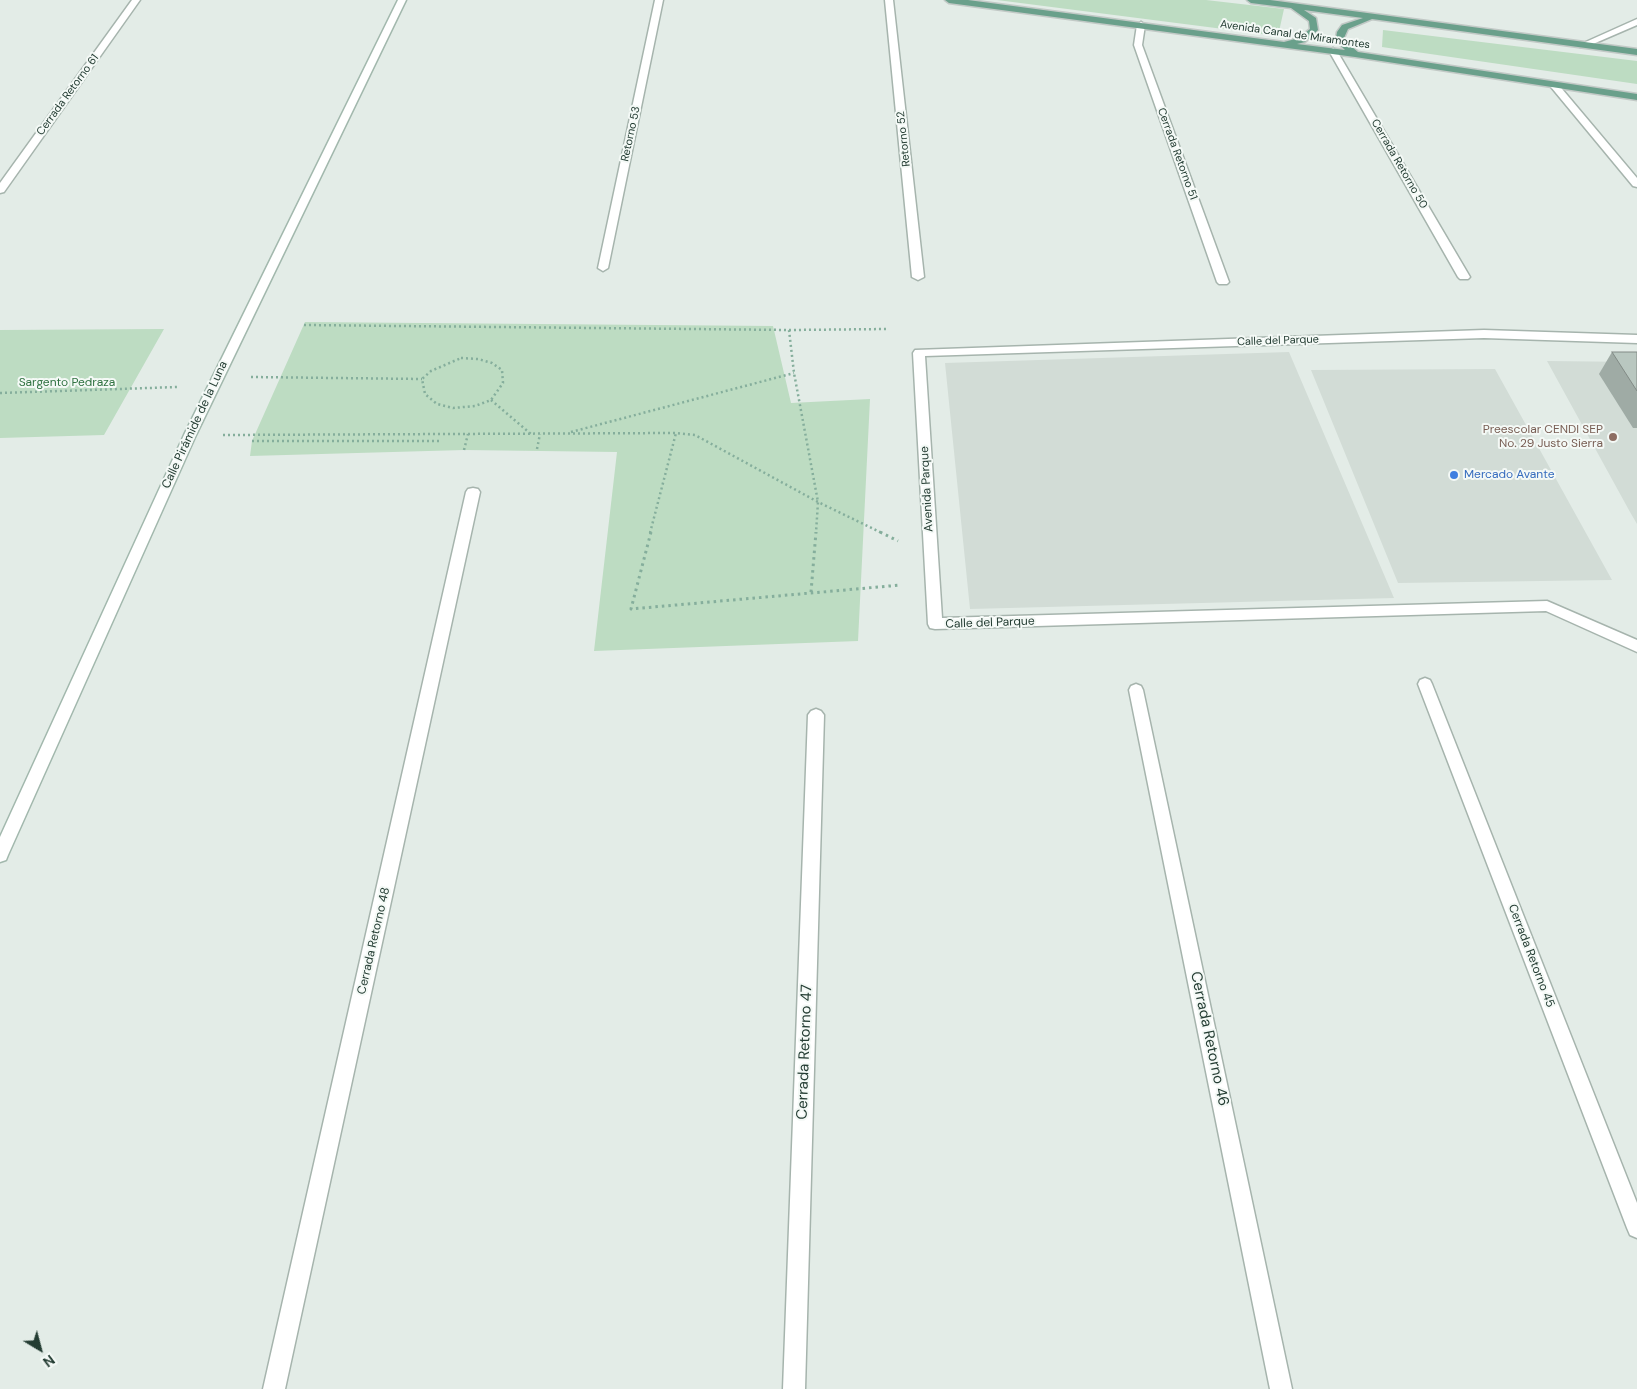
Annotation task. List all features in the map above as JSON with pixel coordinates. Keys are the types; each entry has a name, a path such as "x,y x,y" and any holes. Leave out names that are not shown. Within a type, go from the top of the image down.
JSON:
{"main road":[{"name":"Avenida Canal de Miramontes","path":"949,0 1355,54 1637,97"},
{"path":"1251,0 1637,52"},
{"path":"1279,44 1302,40 1314,30 1313,20 1291,5"},
{"path":"1355,54 1347,49 1340,38 1341,32 1345,27 1363,20 1390,19"}],"street":[{"name":"Cerrada Retorno 61","path":"0,190 136,0"},
{"name":"Calle Pirámide de la Luna","path":"0,855 190,435 402,0"},
{"name":"Retorno 53","path":"603,268 659,0"},
{"name":"Retorno 52","path":"890,0 918,277"},
{"path":"1583,45 1637,22"},
{"name":"Cerrada Retorno 51","path":"1141,26 1138,45 1223,282"},
{"name":"Cerrada Retorno 50","path":"1332,51 1464,277"},
{"path":"1554,85 1637,184"},
{"name":"Calle del Parque","path":"919,353 1484,334 1637,340"},
{"name":"Avenida Parque","path":"919,353 935,624"},
{"name":"Cerrada Retorno 48","path":"274,1389 473,492"},
{"name":"Calle del Parque","path":"935,624 1547,606 1637,646"},
{"name":"Cerrada Retorno 45","path":"1425,684 1637,1228"},
{"name":"Cerrada Retorno 46","path":"1136,690 1281,1389"},
{"name":"Cerrada Retorno 47","path":"794,1389 816,715"}],"path":[{"path":"304,325 789,330 888,329"},
{"path":"789,330 794,373 818,502 811,592"},
{"path":"0,393 216,381 422,379 431,371 462,358 478,359 492,363 502,370 503,383 491,400 475,406 461,407 437,404 425,394 422,379"},
{"path":"566,434 794,373"},
{"path":"491,400 530,434"},
{"path":"190,435 676,433 695,435 818,502 931,558"},
{"path":"676,433 631,609 933,583"},
{"path":"371,441 372,434"},
{"path":"464,450 468,434"},
{"path":"538,449 540,434"},
{"path":"252,441 438,441"}],"shaded area":[{"path":"1289,352 1394,598 970,609 945,363"},
{"name":"Preescolar CENDI SEP No. 29 Justo Sierra","path":"1547,361 1637,362 1637,524 1630,512"},
{"name":"Mercado Avante","path":"1495,369 1612,580 1398,583 1311,370"}],"green space":[{"path":"997,0 1206,0 1284,9 1278,36"},
{"path":"1383,30 1637,61 1637,84 1382,47"},
{"path":"305,322 773,326 791,403 870,399 858,641 594,651 617,452 464,450 250,456 252,441"},
{"name":"Sargento Pedraza","path":"164,329 104,435 0,438 0,330"}],"building":[{"path":"1612,352 1637,352 1637,391"}],"place":[{"name":"Preescolar CENDI SEP No. 29 Justo Sierra","path":"1613,437"},
{"name":"Mercado Avante","path":"1454,475"}]}
